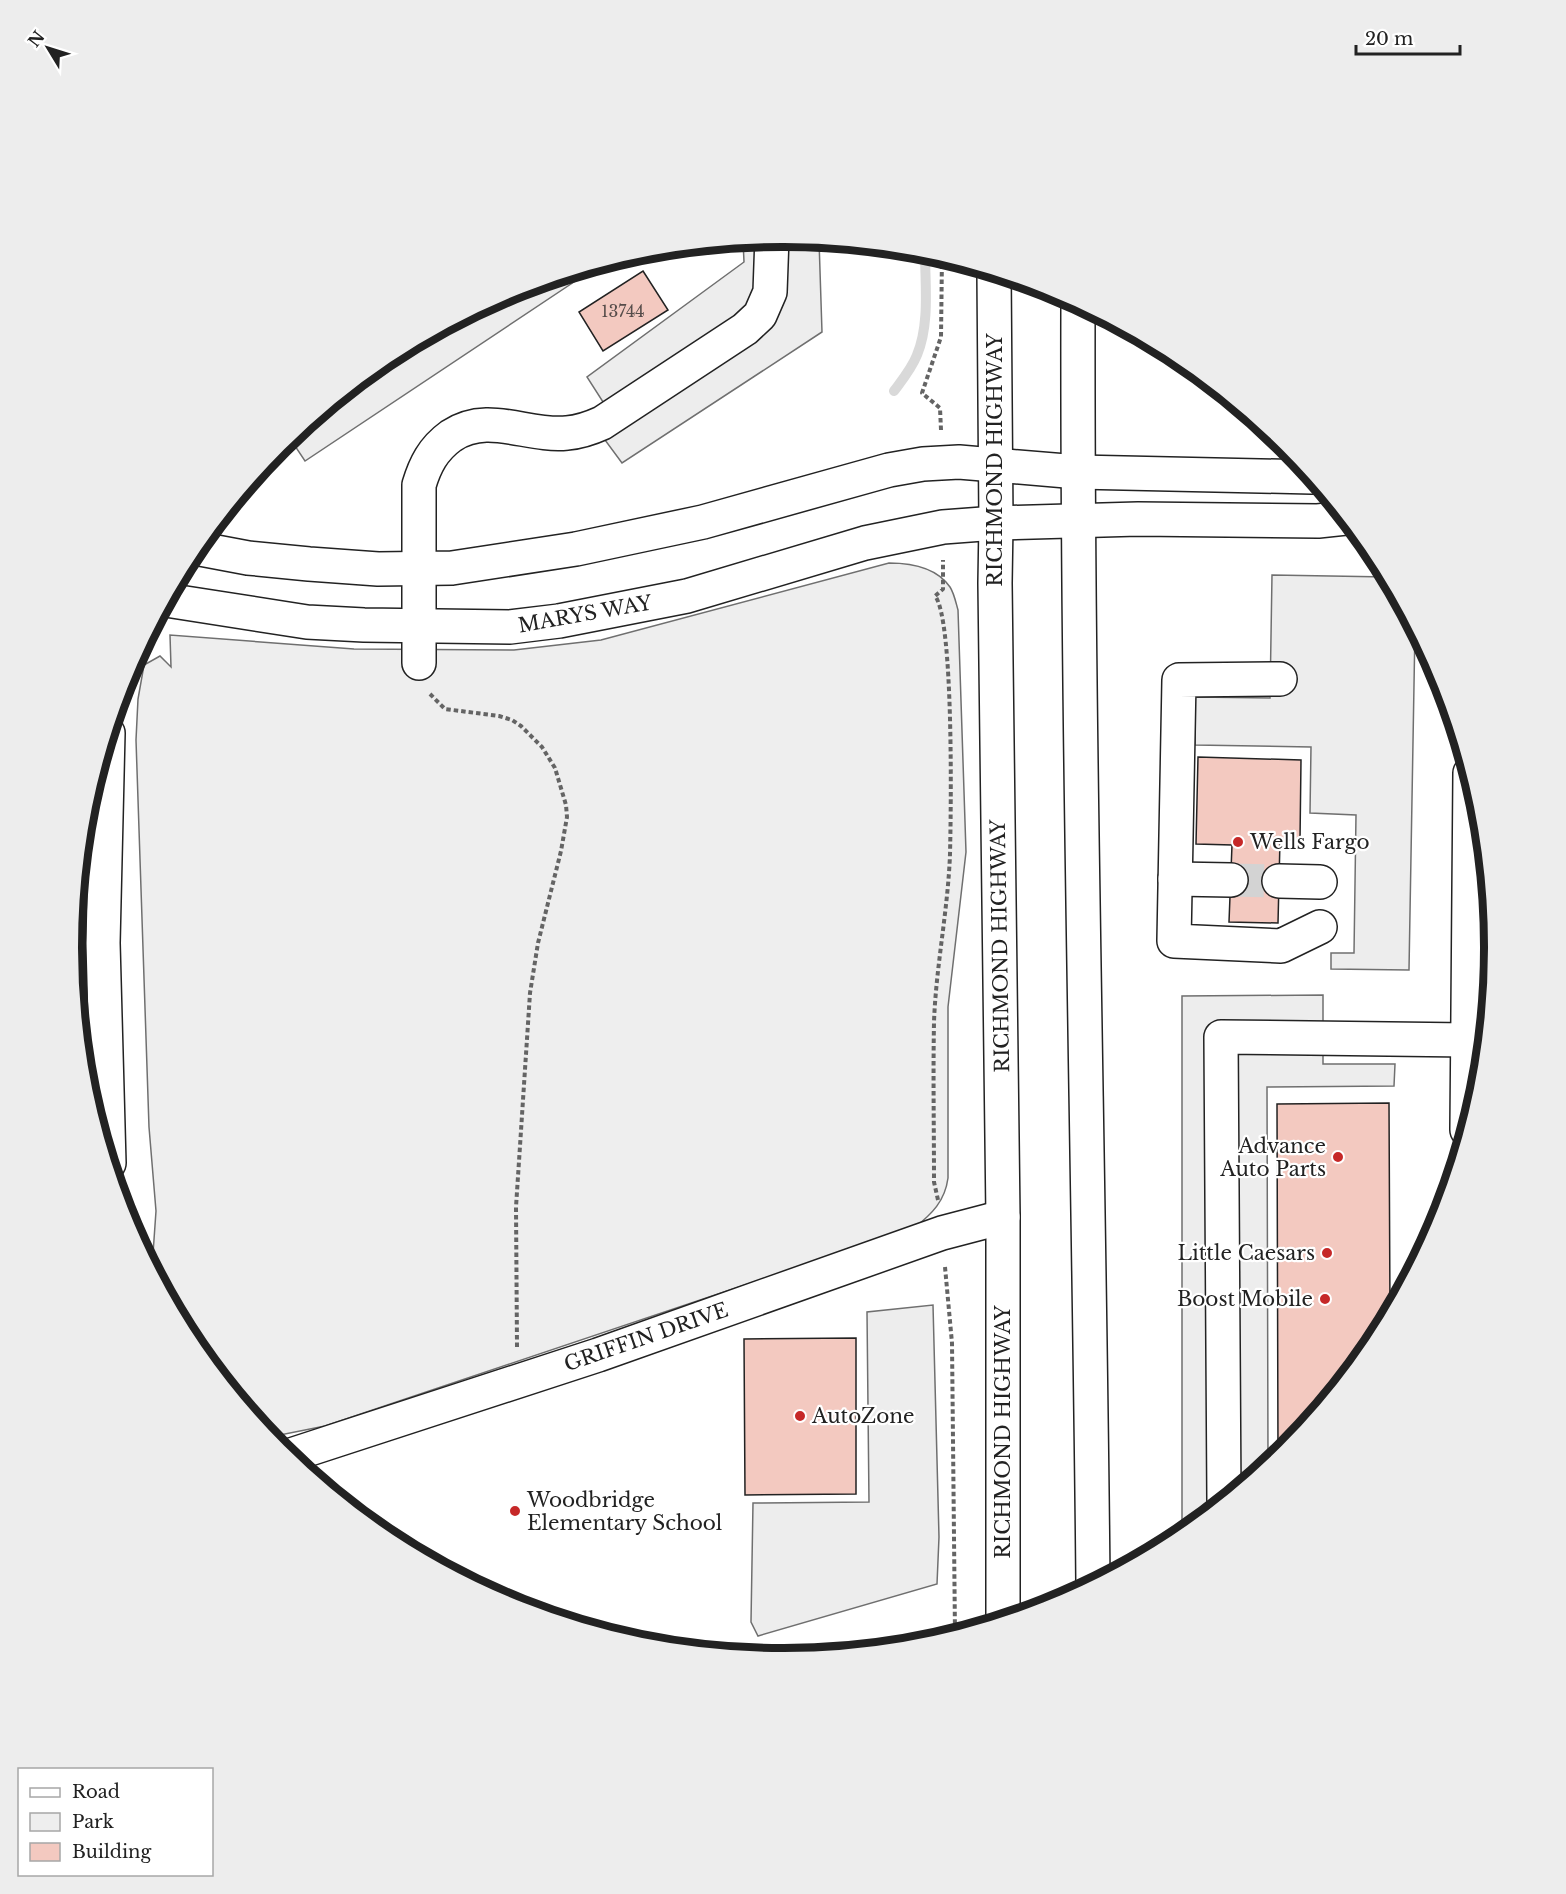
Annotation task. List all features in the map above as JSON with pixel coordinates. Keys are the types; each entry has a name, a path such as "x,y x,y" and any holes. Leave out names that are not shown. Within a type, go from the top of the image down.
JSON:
{"street":[{"path":"419,663 419,485 430,456 444,441 461,429 482,424 566,434 603,423 745,329 760,315 770,292 772,247"},
{"name":"RICHMOND HIGHWAY","path":"994,280 995,583 1003,1217 1002,1612"},
{"path":"1078,312 1078,472 1090,1209 1093,1575"},
{"path":"207,550 248,558 309,564 378,569 452,568 588,547 704,522 889,470 941,463 1078,472 1302,477"},
{"name":"MARYS WAY","path":"174,601 307,622 510,627 559,621 687,596 865,543 943,527 996,523 1138,519 1318,521 1337,519"},
{"path":"1280,679 1179,680 1174,941 1281,946 1320,927"},
{"path":"99,1097 107,762"},
{"path":"1467,1095 1470,809"},
{"path":"1175,879 1231,880"},
{"path":"1279,881 1320,882"},
{"path":"1224,1491 1221,1037 1468,1041"},
{"name":"GRIFFIN DRIVE","path":"303,1457 942,1233 1003,1217"}],"path":[{"path":"940,408 922,393 941,337 942,265"},
{"path":"943,589 935,596 941,607 949,680 950,855 936,980 934,1182 942,1233 952,1342 955,1626"},
{"path":"419,663 429,692 445,709 512,720 531,735 542,747 555,768 566,805 567,817 561,850 538,943 530,993 516,1207 518,1381"}],"green space":[{"path":"889,563 914,565 930,571 944,580 951,589 958,610 966,852 948,1007 948,1178 944,1194 937,1206 914,1228 325,1426 281,1435 256,1409 227,1373 176,1297 153,1253 156,1211 149,1127 136,740 138,699 144,665 160,656 171,667 170,635 354,649 514,650 601,640"}],"shaded area":[{"path":"743,248 819,248 822,332 622,463 605,440 621,430 587,377 744,262"},
{"path":"583,276 305,461 295,446 321,420 394,365 433,340 473,319 515,300"},
{"path":"1272,575 1377,577 1415,645 1409,970 1331,969 1331,953 1354,953 1356,815 1310,813 1311,747 1195,745 1195,697 1270,698"},
{"path":"1323,995 1323,1064 1395,1064 1394,1086 1267,1087 1268,1452 1245,1474 1182,1522 1182,996"},
{"path":"933,1305 939,1537 937,1584 758,1636 751,1622 753,1503 869,1502 867,1312"}],"building":[{"path":"643,271 668,310 603,351 579,312"},
{"name":"Wells Fargo","path":"1198,757 1301,760 1300,840 1280,840 1278,923 1229,922 1232,845 1196,844"},
{"path":"1389,1103 1390,1297 1339,1373 1310,1409 1278,1442 1277,1104"},
{"name":"AutoZone","path":"856,1338 856,1494 745,1495 744,1339"}],"waterway":[{"path":"894,391 913,364 921,343 926,304 925,261"}],"tunnel":[{"path":"1231,880 1279,881"}],"place":[{"name":"Wells Fargo","path":"1238,842"},
{"name":"Advance Auto Parts","path":"1338,1157"},
{"name":"Little Caesars","path":"1327,1253"},
{"name":"Boost Mobile","path":"1325,1299"},
{"name":"AutoZone","path":"800,1416"},
{"name":"Woodbridge Elementary School","path":"515,1511"}]}
